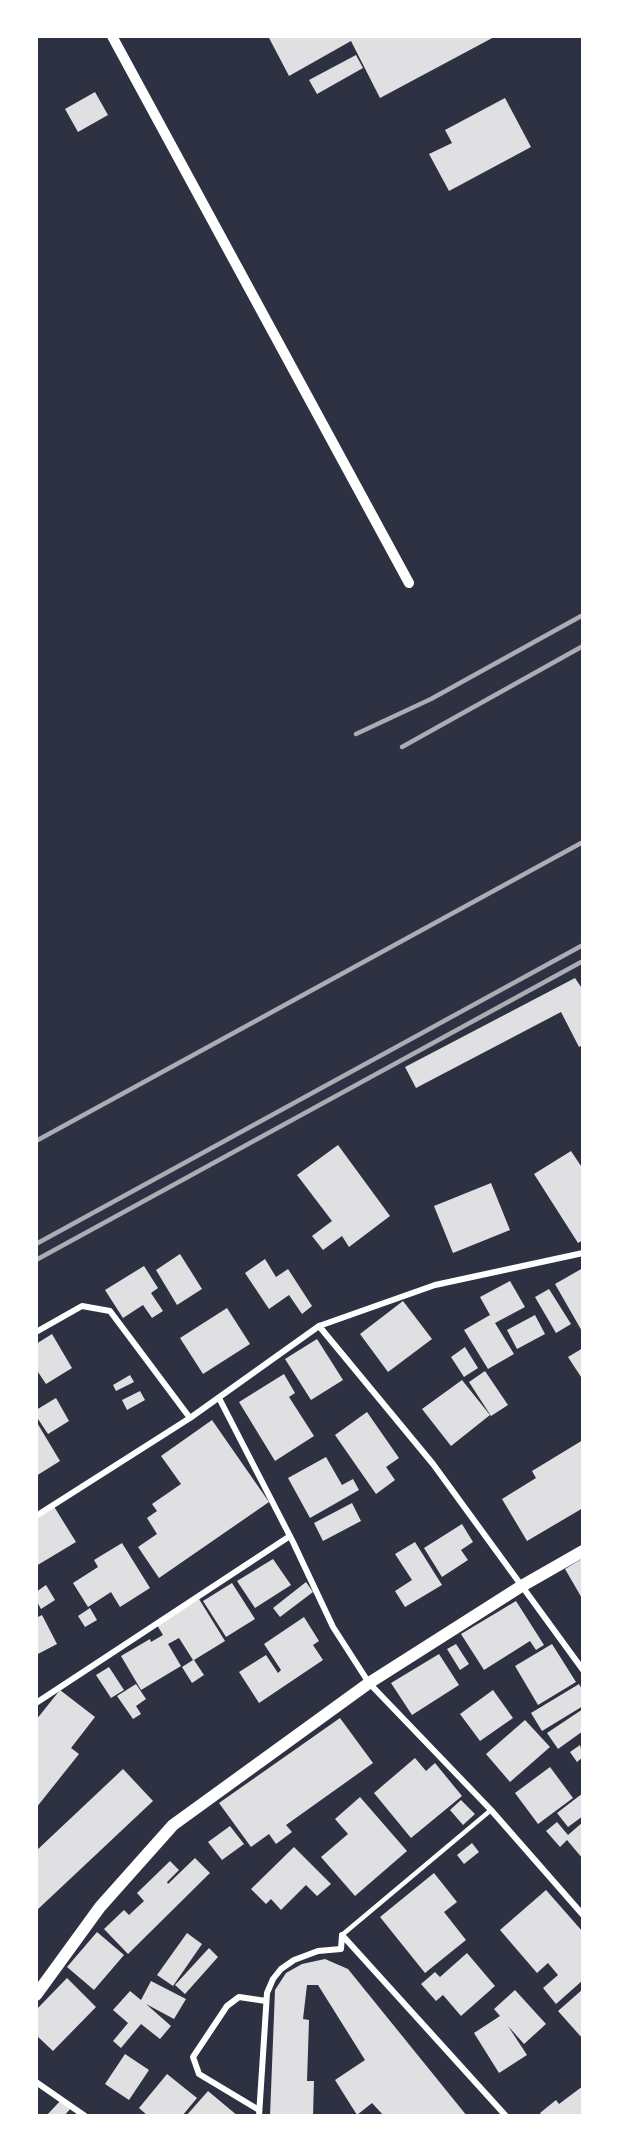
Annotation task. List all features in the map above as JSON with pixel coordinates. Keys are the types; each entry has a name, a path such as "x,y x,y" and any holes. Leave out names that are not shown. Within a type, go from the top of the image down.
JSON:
{"main road":[{"path":"36,1995 100,1908 173,1825 369,1683 520,1587 583,1551"}],"street":[{"path":"112,36 409,583"},
{"path":"36,1516 190,1418 319,1326 435,1285 583,1253"},
{"path":"36,1332 82,1306 110,1311 190,1418"},
{"path":"319,1326 433,1464 520,1587 583,1670"},
{"path":"219,1398 290,1536 333,1627 369,1683 491,1810 583,1916"},
{"path":"36,1703 290,1536"},
{"path":"266,2001 239,1997 227,2006 193,2057 199,2074 259,2113 266,2001 270,1986 281,1969 307,1955 341,1948 342,1935"},
{"path":"342,1935 506,2116"},
{"path":"36,2082 85,2116"}],"lane":[{"path":"342,1935 491,1810"}],"building":[{"path":"268,36 496,36 380,98 351,41 289,76"},
{"path":"356,55 363,68 317,94 309,80"},
{"path":"95,92 108,115 78,132 65,109"},
{"path":"505,98 531,147 449,191 429,154 452,143 445,130"},
{"path":"575,978 583,990 583,1045 579,1047 561,1012 416,1088 405,1067"},
{"path":"338,1145 390,1216 349,1247 342,1236 323,1250 312,1236 332,1221 297,1175"},
{"path":"571,1151 583,1169 583,1240 578,1243 534,1174"},
{"path":"491,1183 510,1230 453,1253 434,1206"},
{"path":"180,1254 202,1289 177,1305 156,1270"},
{"path":"265,1259 276,1277 288,1269 312,1306 302,1314 289,1295 269,1309 245,1273"},
{"path":"144,1266 158,1288 151,1293 163,1311 152,1318 143,1305 123,1318 105,1290"},
{"path":"583,1268 583,1333 555,1284"},
{"path":"510,1281 525,1307 495,1323 514,1354 488,1369 464,1330 490,1315 480,1297"},
{"path":"549,1289 571,1324 556,1333 535,1297"},
{"path":"403,1301 432,1339 388,1372 360,1334"},
{"path":"227,1308 250,1344 203,1374 180,1338"},
{"path":"535,1315 545,1334 517,1349 507,1330"},
{"path":"52,1334 72,1368 46,1384 36,1369 36,1344"},
{"path":"317,1339 343,1380 311,1400 285,1359"},
{"path":"465,1347 478,1368 464,1377 451,1357"},
{"path":"583,1348 583,1380 568,1357"},
{"path":"485,1371 508,1405 491,1416 469,1382"},
{"path":"284,1374 295,1393 289,1397 314,1436 275,1461 239,1402"},
{"path":"130,1375 134,1382 116,1391 113,1385"},
{"path":"462,1380 490,1415 451,1446 422,1409"},
{"path":"140,1391 145,1400 127,1410 122,1400"},
{"path":"56,1398 69,1421 48,1434 36,1416 36,1410"},
{"path":"367,1412 399,1458 386,1467 395,1480 376,1494 335,1435"},
{"path":"212,1420 269,1502 159,1578 138,1547 157,1534 147,1518 157,1511 152,1504 181,1484 161,1456"},
{"path":"36,1421 60,1461 36,1476"},
{"path":"583,1440 583,1508 527,1541 502,1499 536,1478 532,1471"},
{"path":"326,1457 342,1485 353,1479 359,1490 310,1518 288,1478"},
{"path":"352,1503 361,1521 323,1541 314,1523"},
{"path":"53,1505 76,1542 36,1566 36,1515"},
{"path":"462,1524 473,1542 461,1550 468,1560 442,1577 424,1548"},
{"path":"415,1542 442,1585 405,1607 395,1591 412,1580 395,1554"},
{"path":"122,1543 150,1588 120,1607 111,1592 88,1607 73,1583 98,1567 94,1560"},
{"path":"583,1558 583,1600 565,1569"},
{"path":"273,1559 291,1585 255,1608 237,1581"},
{"path":"306,1582 313,1592 280,1617 273,1608"},
{"path":"232,1583 255,1619 226,1637 203,1601"},
{"path":"46,1585 55,1600 41,1609 36,1600 36,1592"},
{"path":"199,1599 225,1641 194,1660 204,1675 192,1683 182,1667 193,1660 179,1638 168,1644 181,1666 141,1690 121,1656 150,1639 151,1642 163,1635 157,1625"},
{"path":"516,1601 544,1645 536,1650 530,1641 484,1670 461,1634"},
{"path":"90,1608 97,1620 85,1627 78,1616"},
{"path":"42,1615 57,1644 36,1655 36,1618"},
{"path":"304,1617 319,1641 313,1645 323,1660 259,1703 239,1672 266,1655 278,1673 281,1670 264,1644"},
{"path":"456,1644 469,1664 460,1670 447,1649"},
{"path":"552,1644 576,1682 538,1705 515,1666"},
{"path":"439,1654 459,1685 412,1715 391,1683"},
{"path":"109,1667 124,1690 111,1698 96,1675"},
{"path":"136,1684 146,1699 136,1706 141,1714 133,1719 117,1696"},
{"path":"579,1684 583,1691 583,1706 542,1731 531,1713"},
{"path":"60,1690 95,1717 71,1748 79,1754 36,1808 36,1720"},
{"path":"493,1690 513,1718 480,1741 460,1714"},
{"path":"583,1709 583,1731 558,1749 547,1733"},
{"path":"340,1718 373,1763 286,1825 292,1832 276,1844 269,1834 251,1847 219,1803"},
{"path":"525,1720 550,1747 510,1782 486,1754"},
{"path":"580,1745 583,1757 577,1762 570,1752"},
{"path":"415,1758 426,1771 435,1763 462,1796 411,1838 374,1793"},
{"path":"550,1767 573,1798 538,1824 515,1793"},
{"path":"123,1769 153,1801 36,1911 36,1851"},
{"path":"583,1793 583,1816 568,1827 557,1813"},
{"path":"360,1797 407,1851 355,1896 321,1857 348,1834 335,1819"},
{"path":"461,1800 475,1814 463,1825 450,1810"},
{"path":"557,1822 568,1835 583,1822 583,1859 567,1840 560,1847 546,1831"},
{"path":"230,1826 244,1844 222,1860 208,1842"},
{"path":"472,1843 479,1852 464,1864 457,1855"},
{"path":"294,1847 331,1884 317,1896 306,1885 281,1910 271,1899 266,1904 251,1889"},
{"path":"195,1858 210,1873 128,1954 104,1929 124,1910 129,1915 144,1901 137,1893 170,1861 179,1870 167,1882 168,1884"},
{"path":"434,1873 457,1902 444,1912 466,1940 425,1973 380,1917"},
{"path":"546,1890 583,1932 583,1980 556,2004 543,1988 558,1975 548,1963 537,1973 500,1930"},
{"path":"97,1932 124,1955 94,1990 67,1967"},
{"path":"187,1933 202,1944 173,1986 157,1975"},
{"path":"209,1948 218,1957 185,1994 175,1985"},
{"path":"467,1953 495,1986 461,2016 443,1995 436,2001 421,1984 435,1972 440,1977"},
{"path":"325,1959 348,1969 467,2116 384,2116 372,2103 357,2115 335,2080 365,2060 318,1985 307,1985 303,2019 309,2020 307,2081 314,2081 313,2116 270,2116 275,1990 286,1973 302,1964"},
{"path":"67,1978 96,2007 53,2051 36,2035 36,2010"},
{"path":"151,1981 186,1999 174,2019 146,2004 171,2026 160,2039 141,2024 121,2048 113,2041 128,2023 113,2010 130,1991 141,2000"},
{"path":"583,1989 583,2039 558,2011"},
{"path":"515,1990 546,2024 524,2044 508,2026 527,2055 499,2073 474,2033 500,2016 494,2009"},
{"path":"125,2054 149,2070 129,2100 105,2084"},
{"path":"167,2074 197,2098 182,2116 148,2116 139,2108"},
{"path":"583,2086 583,2116 542,2116 540,2113 556,2100 559,2104"},
{"path":"208,2091 238,2116 186,2116"},
{"path":"62,2099 71,2108 64,2116 46,2116"}],"railway":[{"path":"356,734 431,699 583,615"},
{"path":"402,747 583,646"},
{"path":"36,1141 583,842"},
{"path":"36,1244 583,945"},
{"path":"36,1260 583,961"}]}
